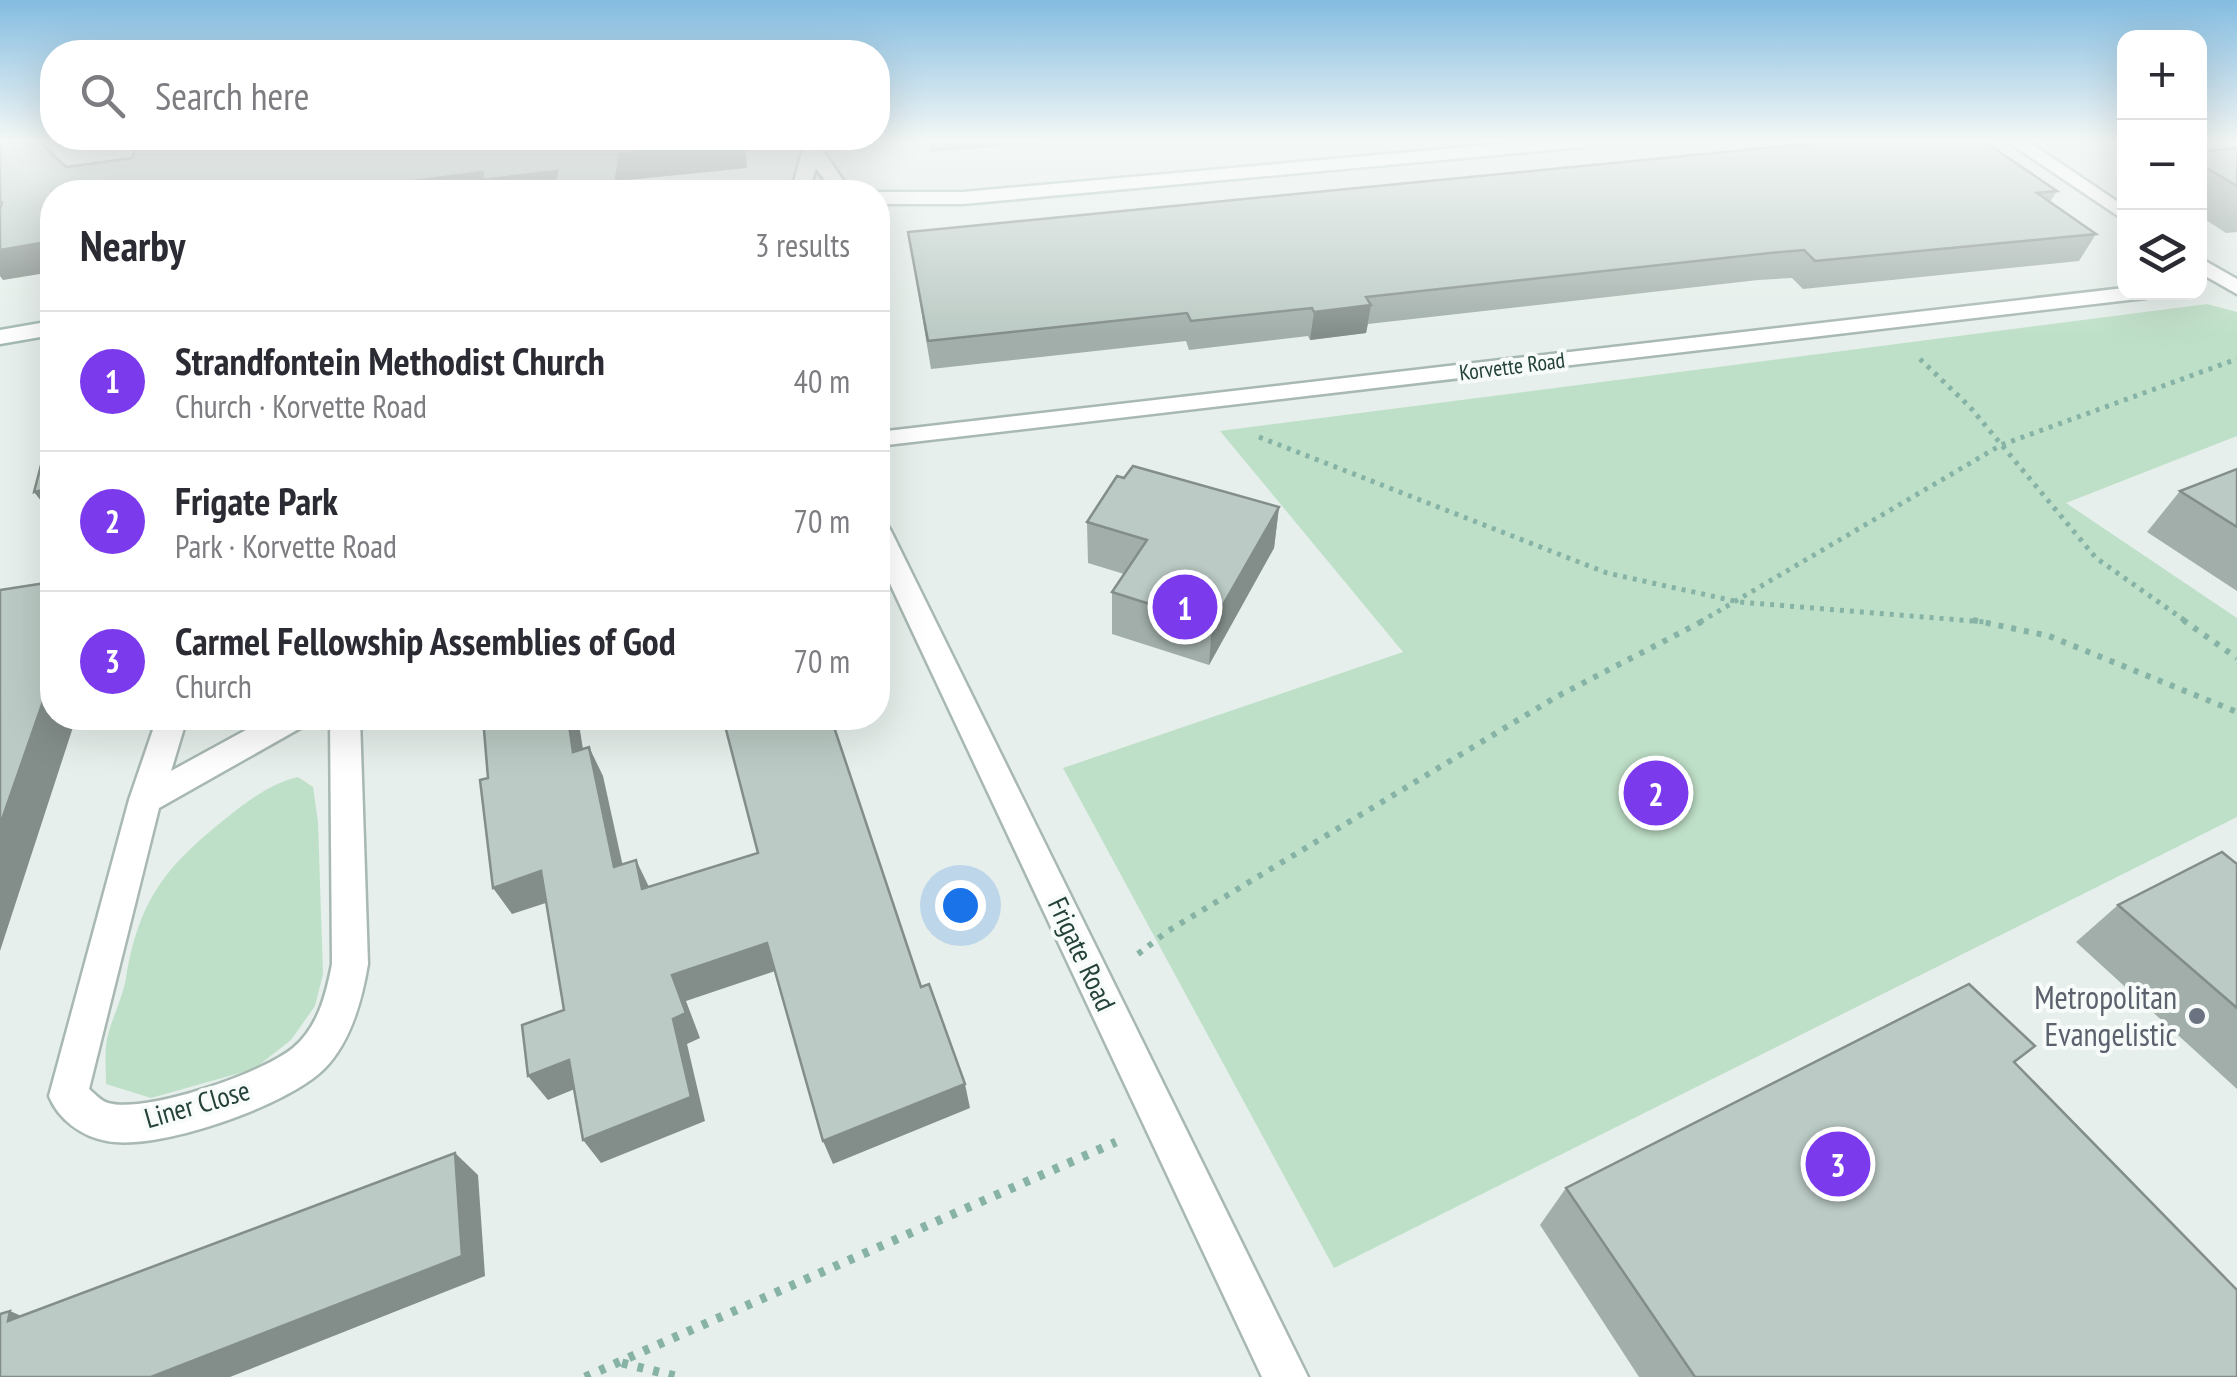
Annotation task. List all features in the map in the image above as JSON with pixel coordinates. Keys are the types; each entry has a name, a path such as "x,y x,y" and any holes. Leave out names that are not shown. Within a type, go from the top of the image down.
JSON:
{"street":[{"path":"890,212 920,206"},
{"path":"2207,268 2234,285"},
{"path":"2207,286 2234,285"},
{"name":"Korvette Road","path":"890,439 2117,295"},
{"path":"0,338 40,330"},
{"name":"Frigate Road","path":"890,556 1098,985 1158,1123 1286,1377"},
{"name":"Liner Close","path":"168,730 145,800 68,1096 86,1113 108,1123 140,1121 210,1106 257,1088 306,1062 332,1028 345,995 350,964 345,730"},
{"path":"145,800 270,730"}],"path":[{"path":"1883,323 1970,407 2096,558 2237,658"},
{"path":"1098,985 1168,931 1556,698 1740,602 2001,445 2237,360"},
{"path":"1199,402 1225,424 1607,572 1740,602 1969,619 2049,636 2237,712"},
{"path":"586,1377 1158,1123"},
{"path":"621,1363 679,1377"}],"green space":[{"path":"2207,304 2237,312 2237,436 2066,503 2237,618 2237,817 1334,1268 1063,768 1403,652 1220,431"},
{"path":"298,777 313,787 318,822 323,974 315,1006 291,1040 254,1069 151,1098 106,1084 108,1037 138,928 158,888 186,854 233,813 269,788"}],"building":[{"path":"40,206 40,243 0,250 0,208"},
{"path":"1171,206 2056,206 2096,234 1815,261 1804,250 1770,253 1366,297 1371,305 1314,312 1312,308 1191,321 1187,313 928,341 908,232"},
{"path":"1133,466 1279,507 1212,624 1112,592 1147,540 1087,522 1117,476 1124,478"},
{"path":"40,469 40,491 34,492"},
{"path":"2237,469 2237,527 2180,491"},
{"path":"40,584 40,710 0,825 0,590"},
{"path":"484,730 570,730 573,752 589,747 614,867 636,860 642,889 758,853 726,730 835,730 921,987 929,984 965,1084 823,1141 767,943 672,975 686,1013 673,1019 691,1097 583,1140 569,1060 528,1076 522,1025 564,1010 541,871 493,888 480,780 488,778"},
{"path":"2222,852 2237,864 2237,1008 2118,905"},
{"path":"1969,984 2035,1046 2014,1062 2237,1290 2237,1377 1695,1377 1566,1188"},
{"path":"455,1153 462,1256 151,1377 0,1377 0,1314 10,1311 8,1321"}],"place":[{"name":"Strandfontein Methodist Church","path":"1185,607"},
{"name":"Frigate Park","path":"1656,793"},
{"name":"Metropolitan Evangelistic","path":"2197,1016"},
{"name":"Carmel Fellowship Assemblies of God","path":"1838,1164"}]}
